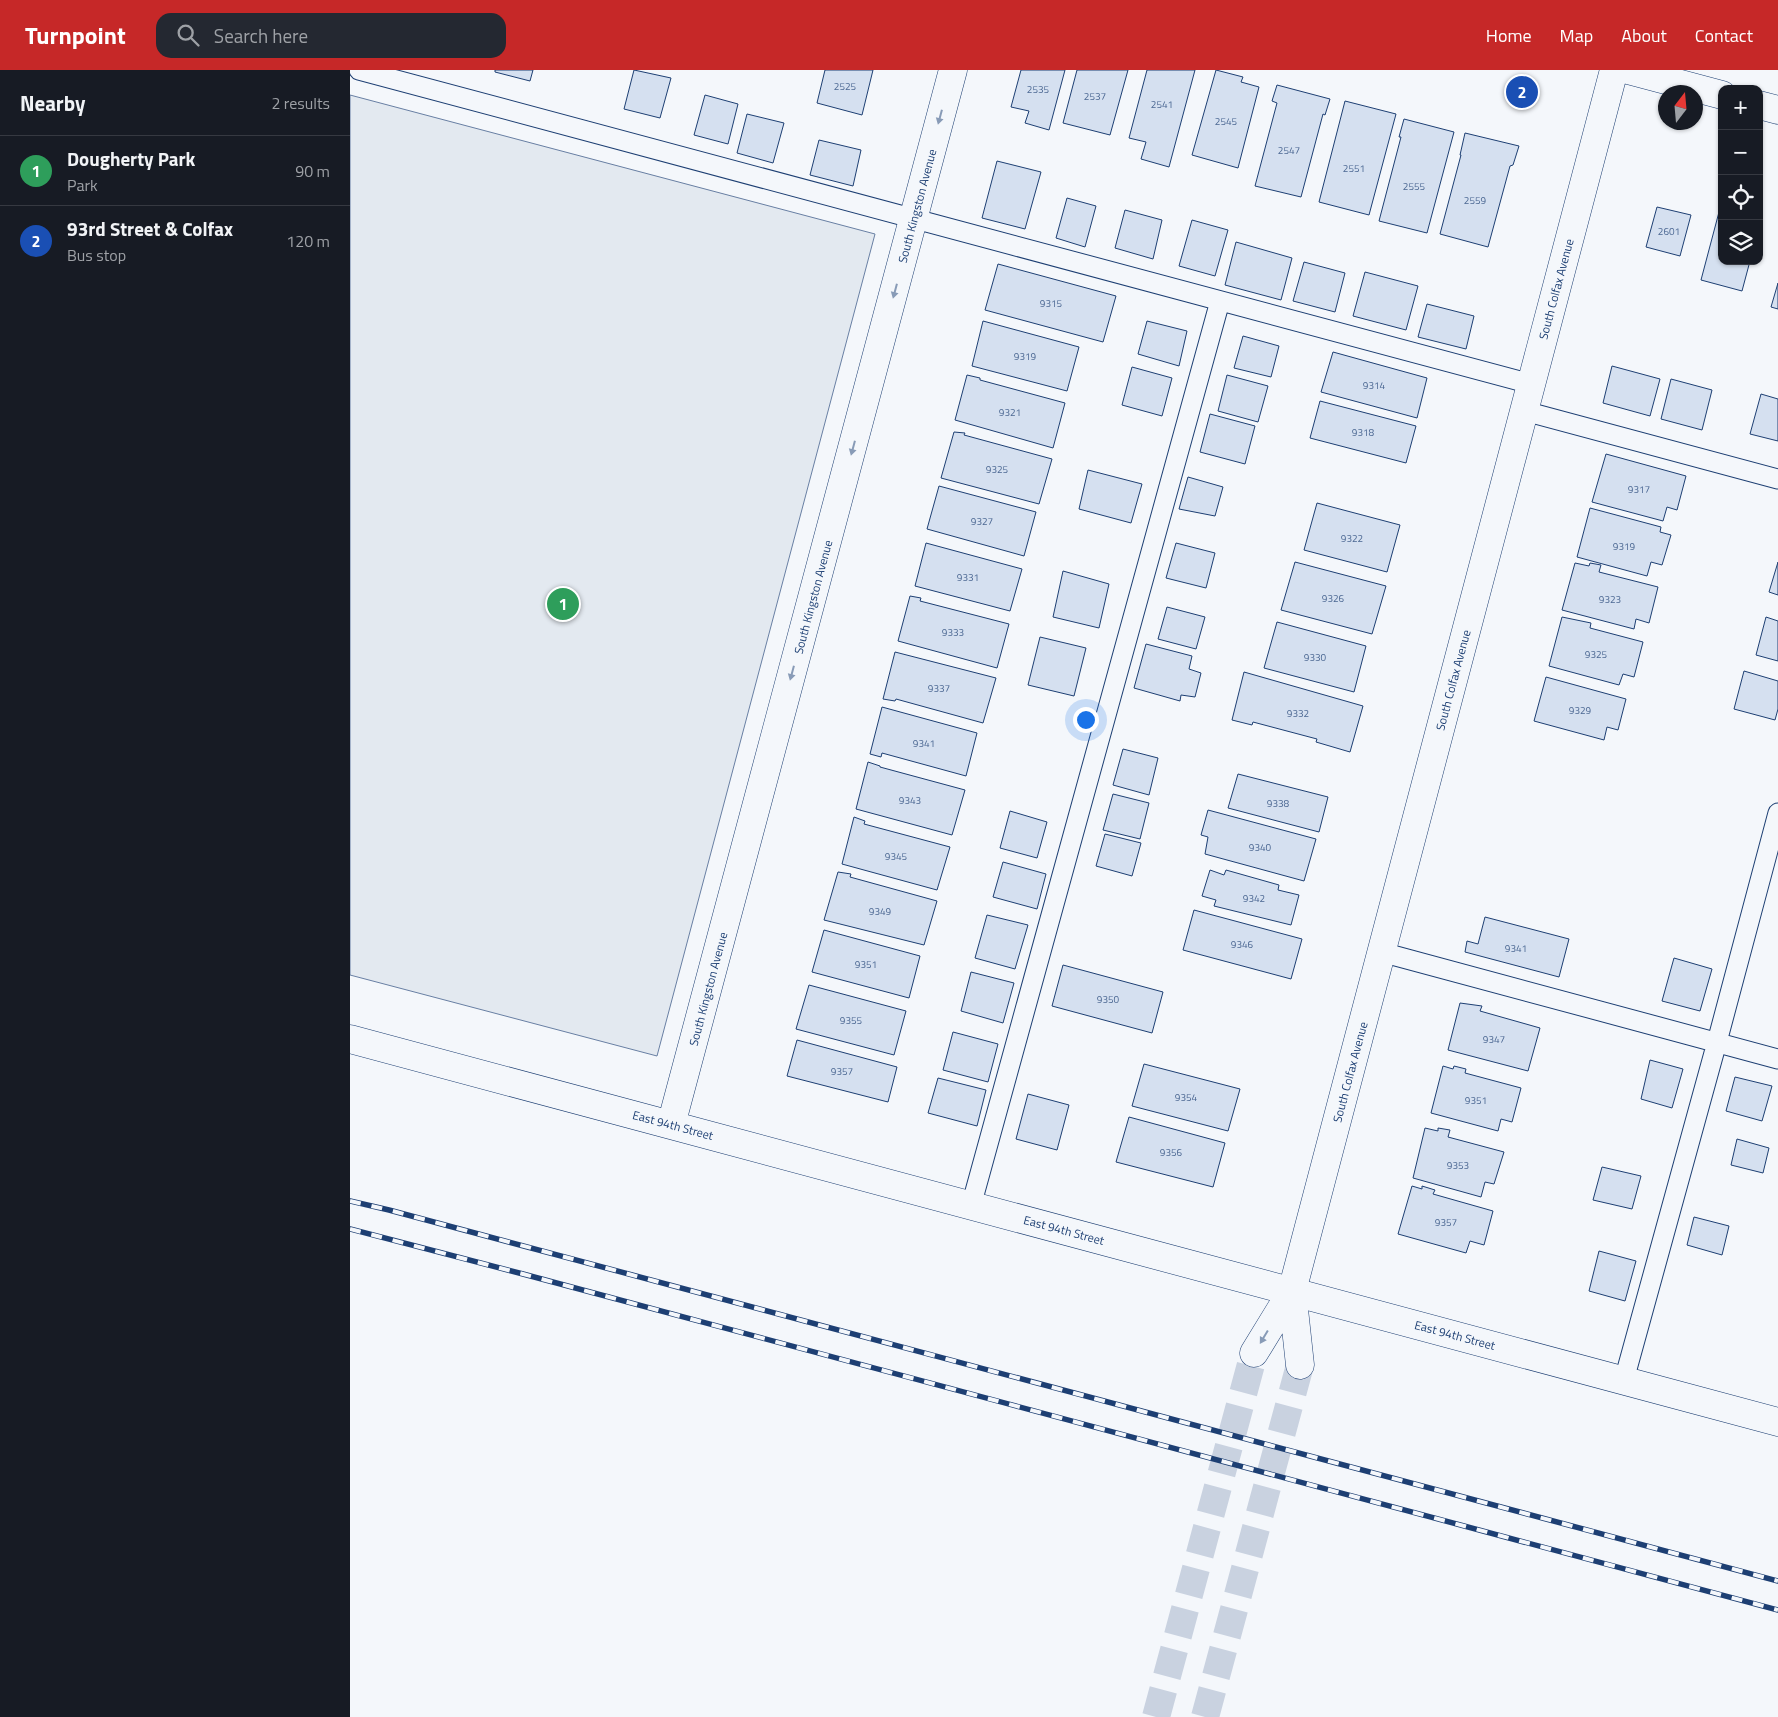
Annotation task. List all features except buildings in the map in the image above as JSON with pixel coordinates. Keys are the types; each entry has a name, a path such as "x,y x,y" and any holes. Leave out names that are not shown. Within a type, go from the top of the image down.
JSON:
{"street":[{"name":"South Kingston Avenue","path":"671,1124 953,70"},
{"name":"South Colfax Avenue","path":"1254,1353 1292,1291 1614,70"},
{"path":"1628,70 1718,94"},
{"path":"1763,106 1778,110"},
{"name":"East 94th Street","path":"350,1038 1778,1422"},
{"name":"South Colfax Avenue","path":"1292,1291 1300,1365"}],"lane":[{"path":"360,70 1531,384"},
{"path":"971,1206 1220,300"},
{"path":"1524,411 1778,479"},
{"path":"1624,1380 1778,813"},
{"path":"1381,952 1778,1059"}],"shaded area":[{"path":"350,95 875,234 657,1056 350,975"}],"tunnel":[{"path":"1156,1717 1254,1353"},
{"path":"1205,1717 1300,1365"}],"railway":[{"path":"350,1201 1778,1581"},
{"path":"350,1229 1778,1610"}],"place":[{"name":"93rd Street & Colfax","path":"1522,92"},
{"name":"Dougherty Park","path":"563,604"}]}
